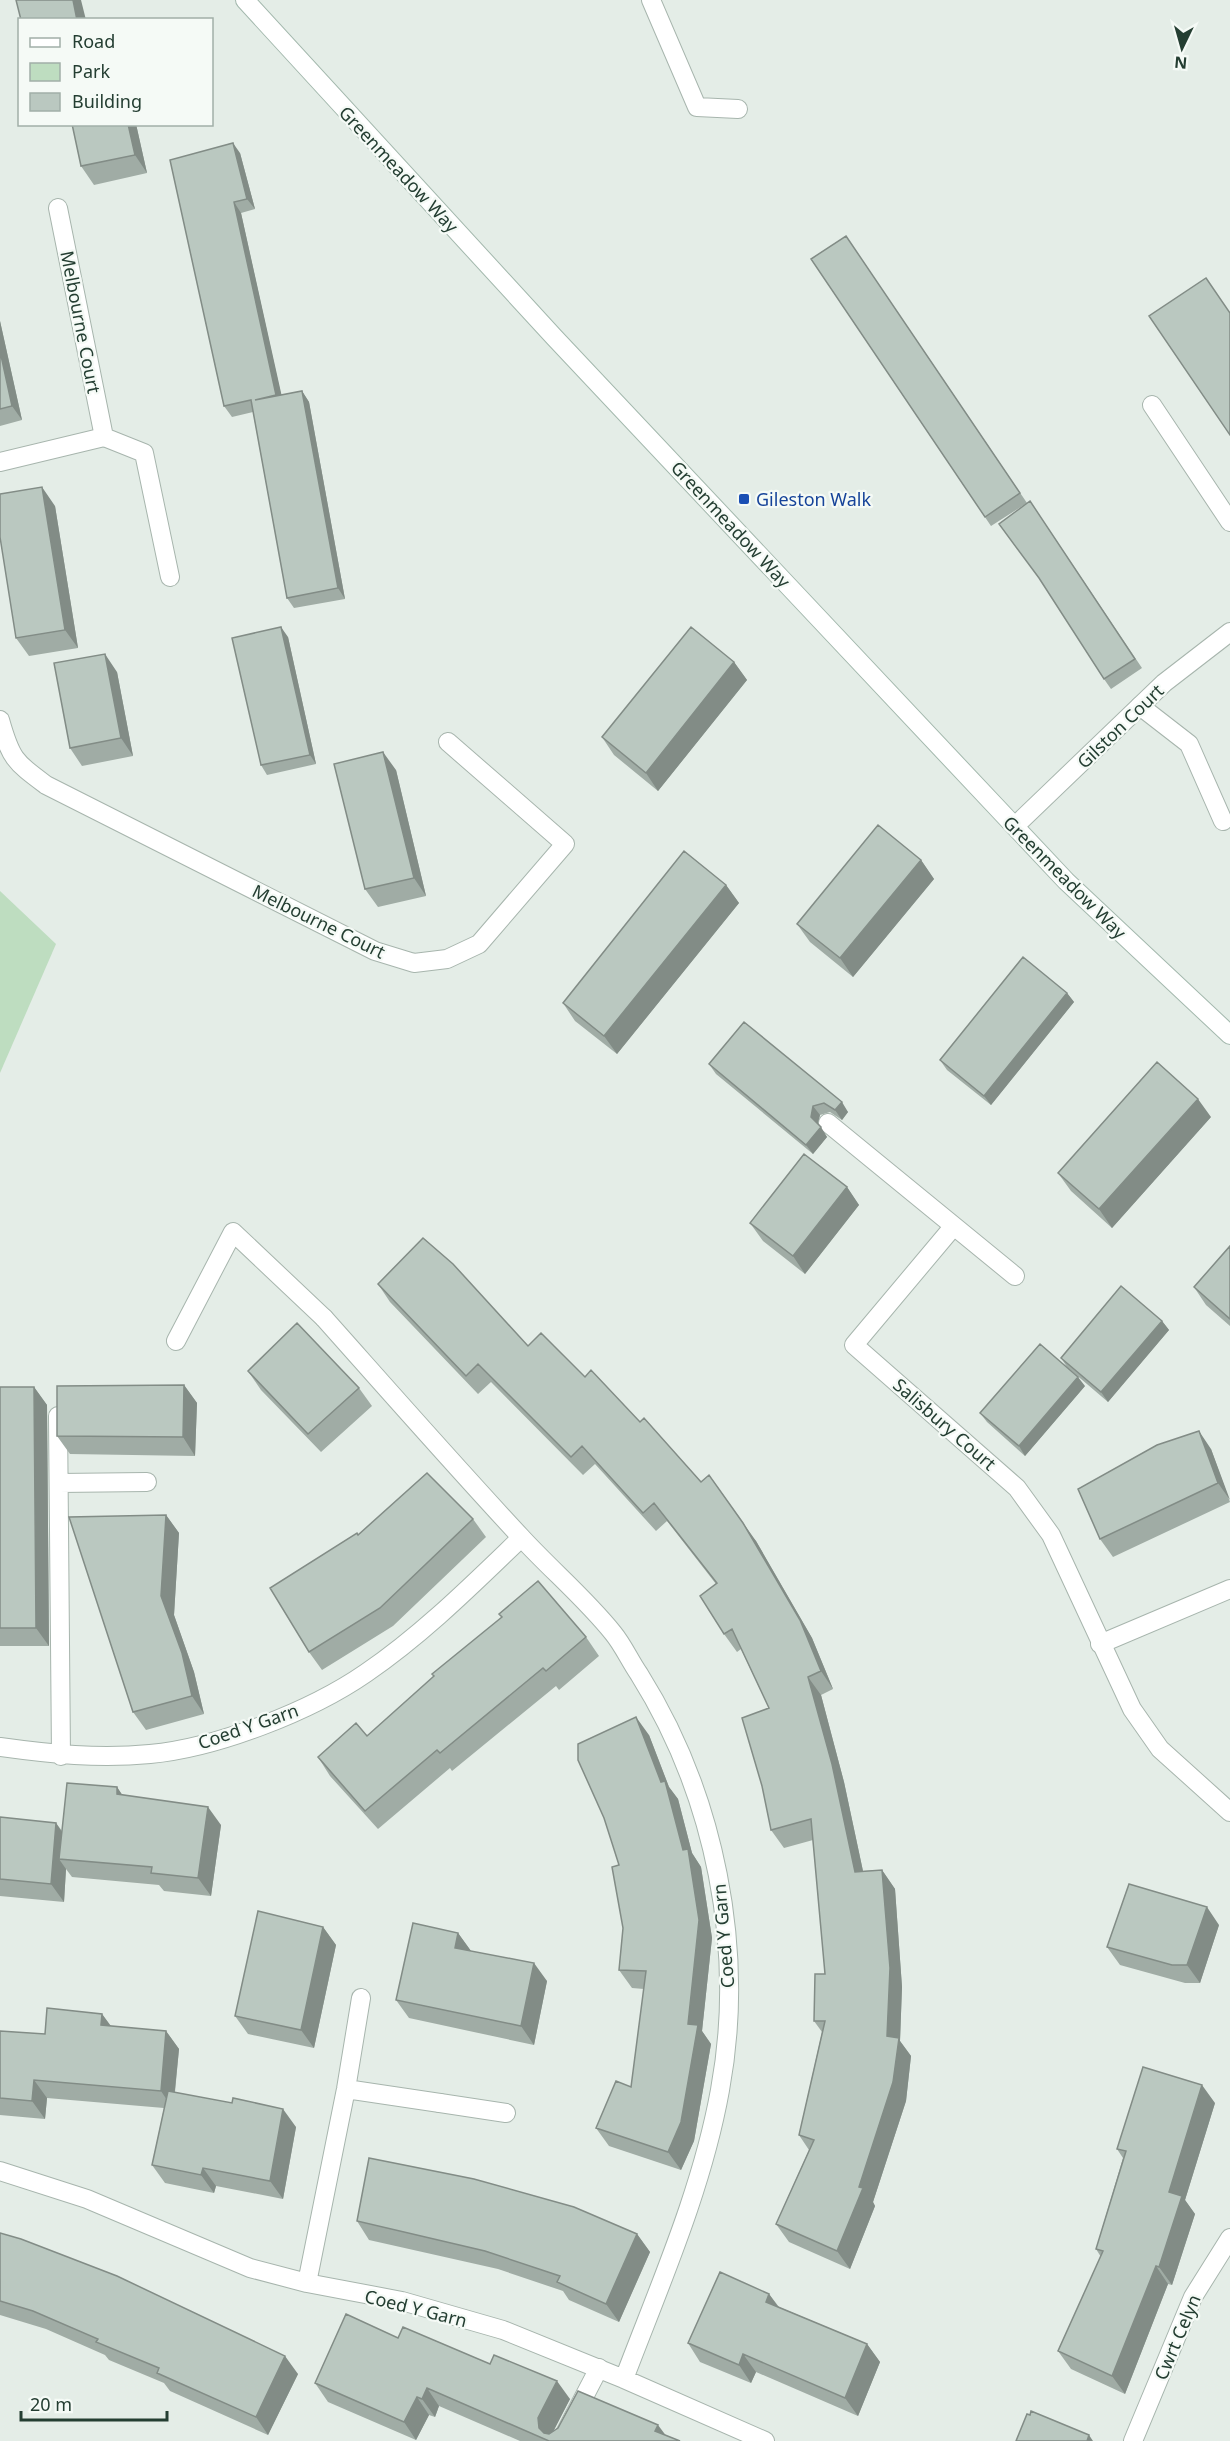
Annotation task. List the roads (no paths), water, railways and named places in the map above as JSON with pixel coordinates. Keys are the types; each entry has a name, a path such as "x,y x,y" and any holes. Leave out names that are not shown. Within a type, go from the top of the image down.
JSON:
{"street":[{"path":"651,0 697,107 738,109"},
{"name":"Greenmeadow Way","path":"247,1 539,321 1066,881 1230,1035"},
{"name":"Melbourne Court","path":"58,208 104,437"},
{"path":"1152,405 1230,522"},
{"path":"0,462 104,437 144,453 170,577"},
{"name":"Gilston Court","path":"1015,826 1164,683 1230,632"},
{"path":"1140,706 1190,744 1223,821"},
{"name":"Melbourne Court","path":"0,720 9,752 23,768 46,785 375,951 414,963 447,959 479,944 566,844 448,742"},
{"path":"828,1123 1015,1276"},
{"name":"Salisbury Court","path":"953,1227 854,1345 1017,1488 1051,1535 1132,1709 1160,1749 1230,1812"},
{"name":"Coed Y Garn","path":"176,1341 233,1232 324,1318 521,1538 613,1633 660,1707 694,1789 723,1899 729,1991 721,2088 695,2192 624,2379"},
{"path":"58,1403 61,1756"},
{"path":"59,1483 147,1482"},
{"name":"Coed Y Garn","path":"0,1747 61,1756 151,1754 221,1739 290,1714 366,1674 445,1611 521,1538"},
{"path":"1100,1644 1230,1589"},
{"path":"307,2283 346,2089 361,1998"},
{"path":"346,2089 506,2113"},
{"name":"Coed Y Garn","path":"0,2171 87,2199 250,2268 307,2283 402,2301 503,2330 600,2368 765,2441"},
{"name":"Cwrt Celyn","path":"1133,2441 1193,2297 1230,2238"},
{"path":"561,2441 600,2368"}],"place":[{"name":"Gileston Walk","path":"744,499"}]}
